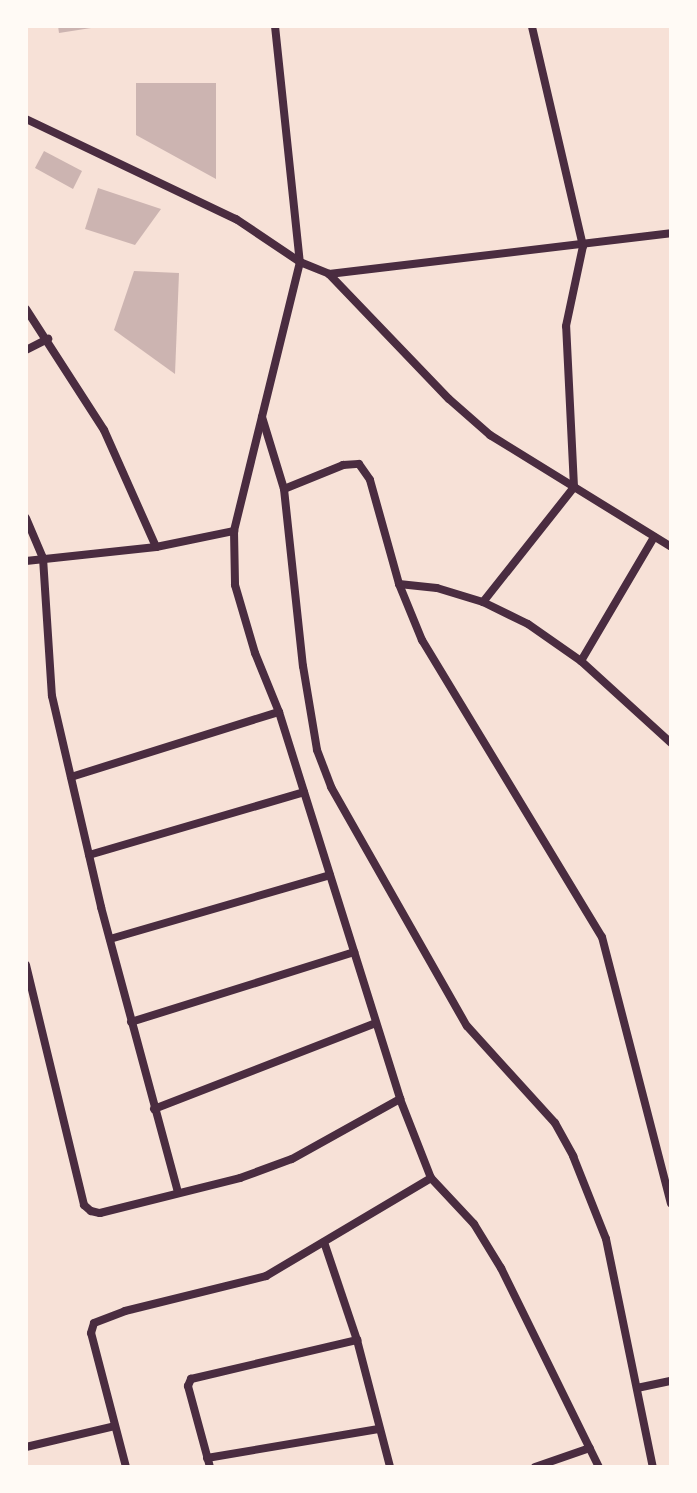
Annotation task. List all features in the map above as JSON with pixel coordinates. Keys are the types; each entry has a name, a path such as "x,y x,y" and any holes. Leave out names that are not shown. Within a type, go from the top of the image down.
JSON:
{"street":[{"path":"275,26 300,262 234,531 235,585 255,653 279,712 400,1099 431,1178 474,1224 501,1268 599,1467"},
{"path":"483,602 574,487 566,326 583,246 532,26"},
{"path":"26,119 236,219 300,262 329,274 449,399 490,435 671,547"},
{"path":"329,274 583,246 671,233"},
{"path":"26,309 104,430 156,547"},
{"path":"26,350 48,339"},
{"path":"262,416 284,489 303,666 317,750 331,787 467,1026 555,1123 573,1156 606,1239 653,1467"},
{"path":"284,489 343,465 359,464 370,480 399,584 422,640 602,937 671,1203"},
{"path":"26,518 43,558 52,696 131,1022 178,1192"},
{"path":"26,561 156,547 234,531"},
{"path":"581,661 654,537"},
{"path":"399,584 437,588 483,602 528,624 581,661 671,743"},
{"path":"71,777 279,712"},
{"path":"89,855 304,792"},
{"path":"110,939 330,875"},
{"path":"131,1022 354,952"},
{"path":"26,965 84,1205 100,1213 240,1178 292,1159 400,1099"},
{"path":"154,1109 376,1023"},
{"path":"126,1467 91,1333 94,1323 125,1311 266,1276 431,1178"},
{"path":"324,1242 357,1340 390,1467"},
{"path":"357,1340 191,1379 188,1386 209,1462 379,1429"},
{"path":"637,1388 671,1381"},
{"path":"26,1447 115,1426"},
{"path":"535,1467 590,1448"}],"building":[{"path":"58,26 90,26 91,28 59,33"},
{"path":"136,83 216,83 216,179 136,135"},
{"path":"44,151 82,171 73,189 35,168"},
{"path":"98,188 161,209 135,245 85,229"},
{"path":"134,271 179,273 175,374 114,330"}]}
